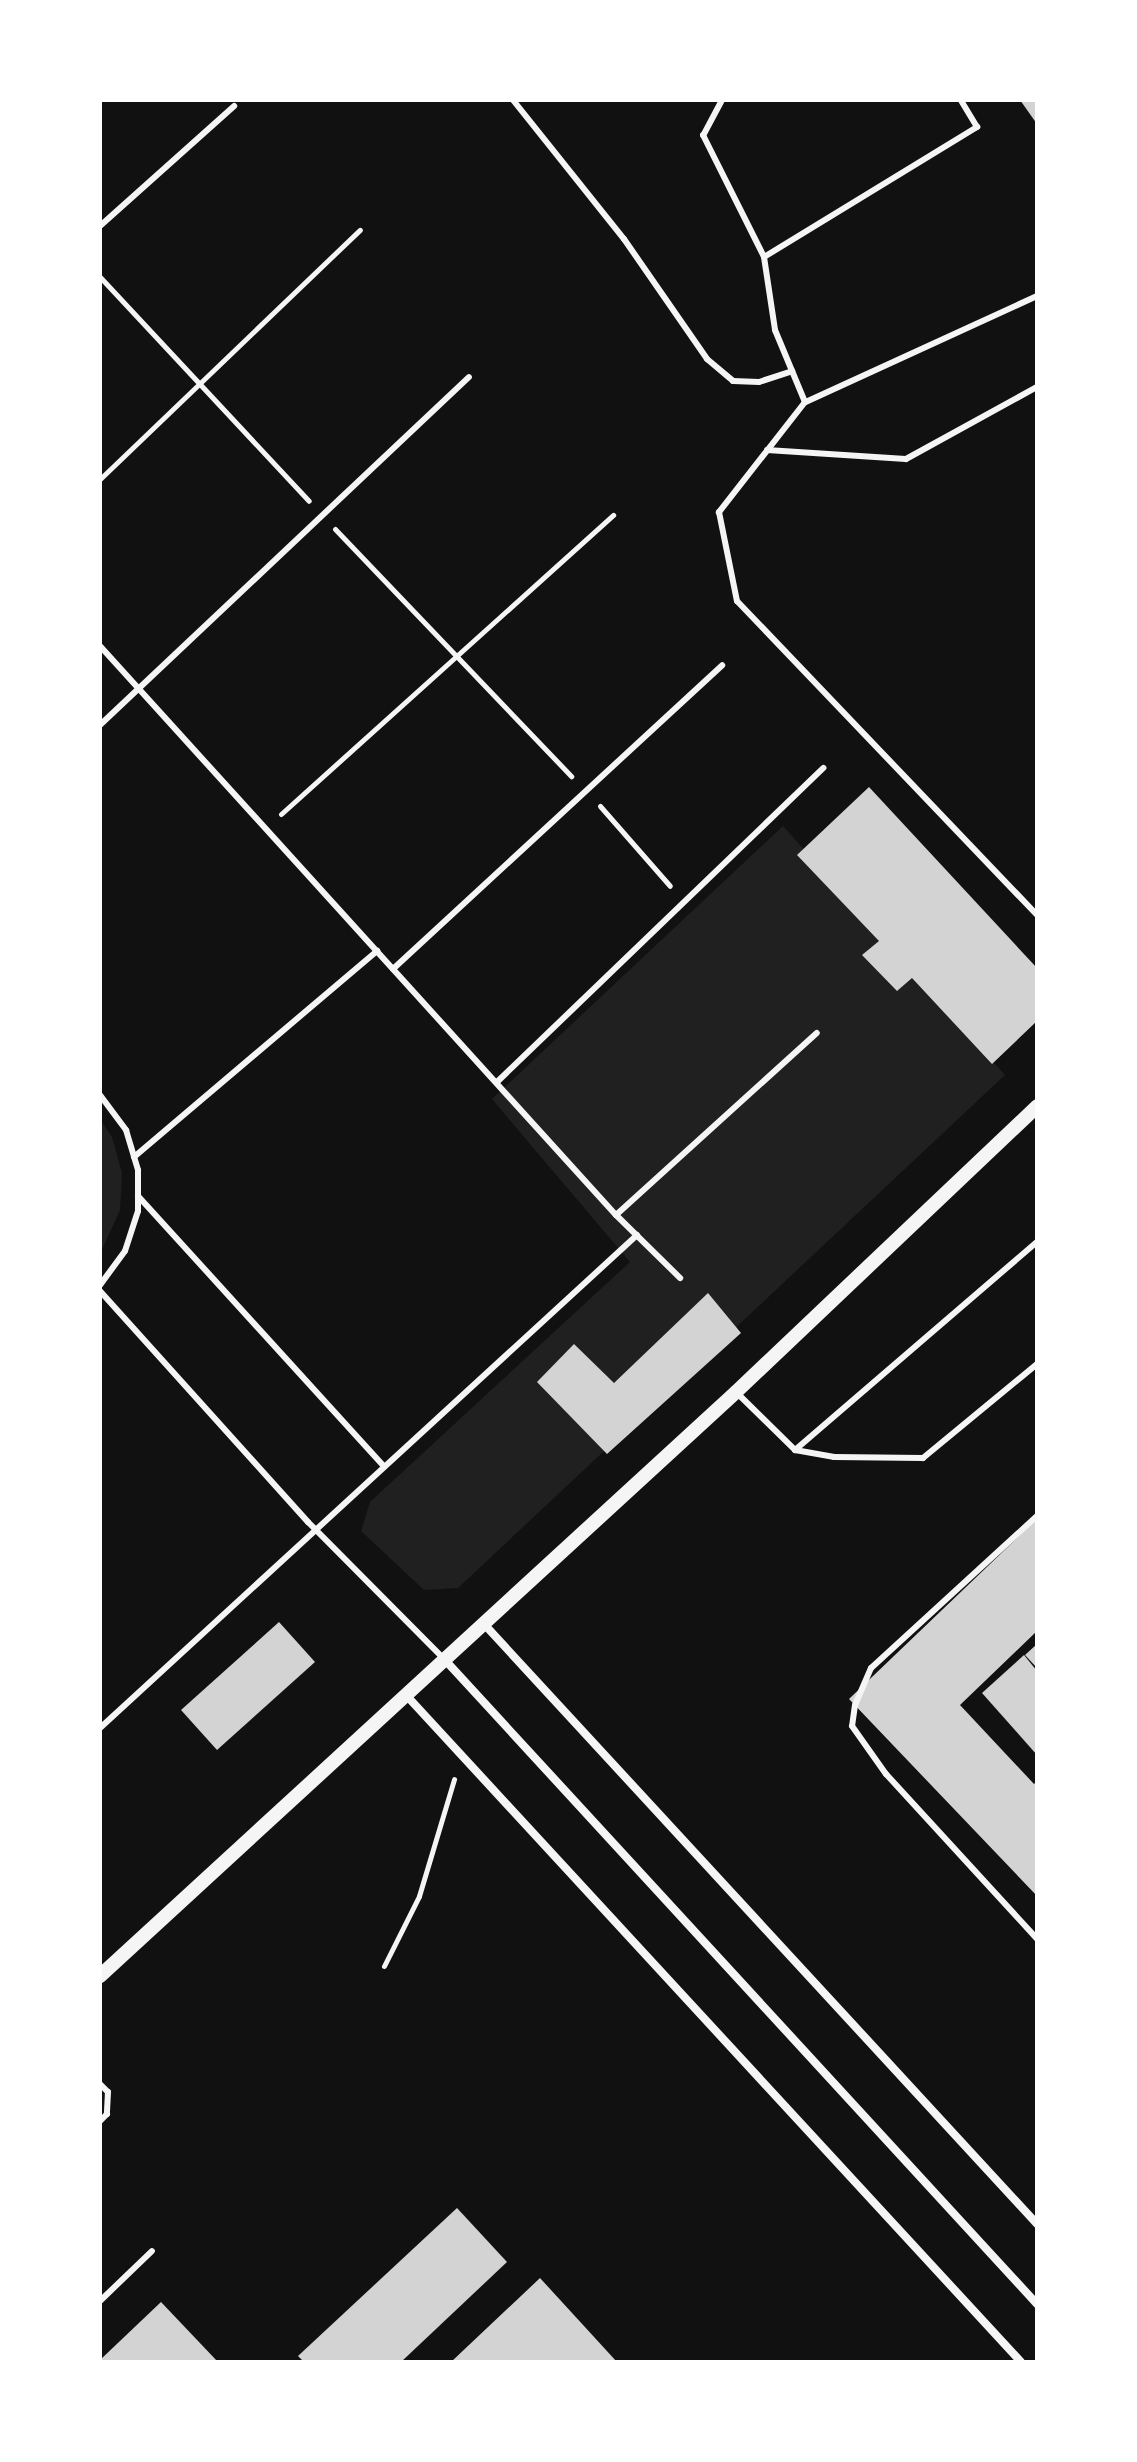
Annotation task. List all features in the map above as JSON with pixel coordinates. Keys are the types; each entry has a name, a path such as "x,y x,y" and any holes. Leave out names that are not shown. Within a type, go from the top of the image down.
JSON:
{"street":[{"path":"100,1976 736,1392 1037,1106"},
{"path":"484,1624 1037,2224"},
{"path":"445,1660 1037,2304"},
{"path":"406,1695 1021,2362"}],"lane":[{"path":"513,100 624,239 707,359 733,381 759,382 792,371"},
{"path":"722,100 703,135 764,257 775,330 805,402"},
{"path":"764,257 977,127 961,100"},
{"path":"100,226 234,106"},
{"path":"1037,296 805,402 719,512 737,601 1037,915"},
{"path":"100,725 469,377"},
{"path":"767,450 906,459 1037,387"},
{"path":"100,646 616,1215 680,1278"},
{"path":"393,969 722,665"},
{"path":"497,1082 823,768"},
{"path":"134,1157 377,951"},
{"path":"616,1215 817,1033"},
{"path":"100,1095 126,1130 134,1157 138,1196 138,1211 125,1251 100,1285"},
{"path":"138,1196 384,1466"},
{"path":"100,1728 637,1235"},
{"path":"795,1450 1037,1242"},
{"path":"100,1291 315,1529 445,1660"},
{"path":"736,1392 795,1450 834,1457 923,1458 1037,1364"},
{"path":"1037,1516 871,1668 855,1705 852,1726 886,1774 1037,1939"},
{"path":"100,2084 108,2092 107,2114 100,2121"},
{"path":"100,2301 152,2251"}],"path":[{"path":"100,479 360,230"},
{"path":"100,277 587,792 683,902"},
{"path":"265,828 613,515"},
{"path":"384,1966 419,1896 457,1766"}],"shaded area":[{"path":"783,826 1005,1075 458,1588 424,1590 361,1531 370,1502 630,1262 492,1099"},
{"path":"100,1119 112,1137 122,1173 120,1210 100,1254"}],"building":[{"path":"1020,100 1037,100 1037,124"},
{"path":"869,787 1037,968 1037,1021 992,1064 912,978 897,991 862,955 879,941 797,855"},
{"path":"708,1293 741,1333 607,1454 537,1382 574,1344 614,1383"},
{"path":"1037,1519 1037,1631 960,1705 1034,1784 1037,1781 1037,1896 849,1699"},
{"path":"279,1622 315,1662 217,1750 181,1710"},
{"path":"1037,1644 1037,1668 1025,1655"},
{"path":"1024,1655 1037,1671 1037,1755 982,1693"},
{"path":"457,2208 507,2262 401,2362 304,2362 298,2356"},
{"path":"540,2278 617,2362 451,2362 521,2296"},
{"path":"161,2302 218,2362 100,2362 100,2360"}]}
